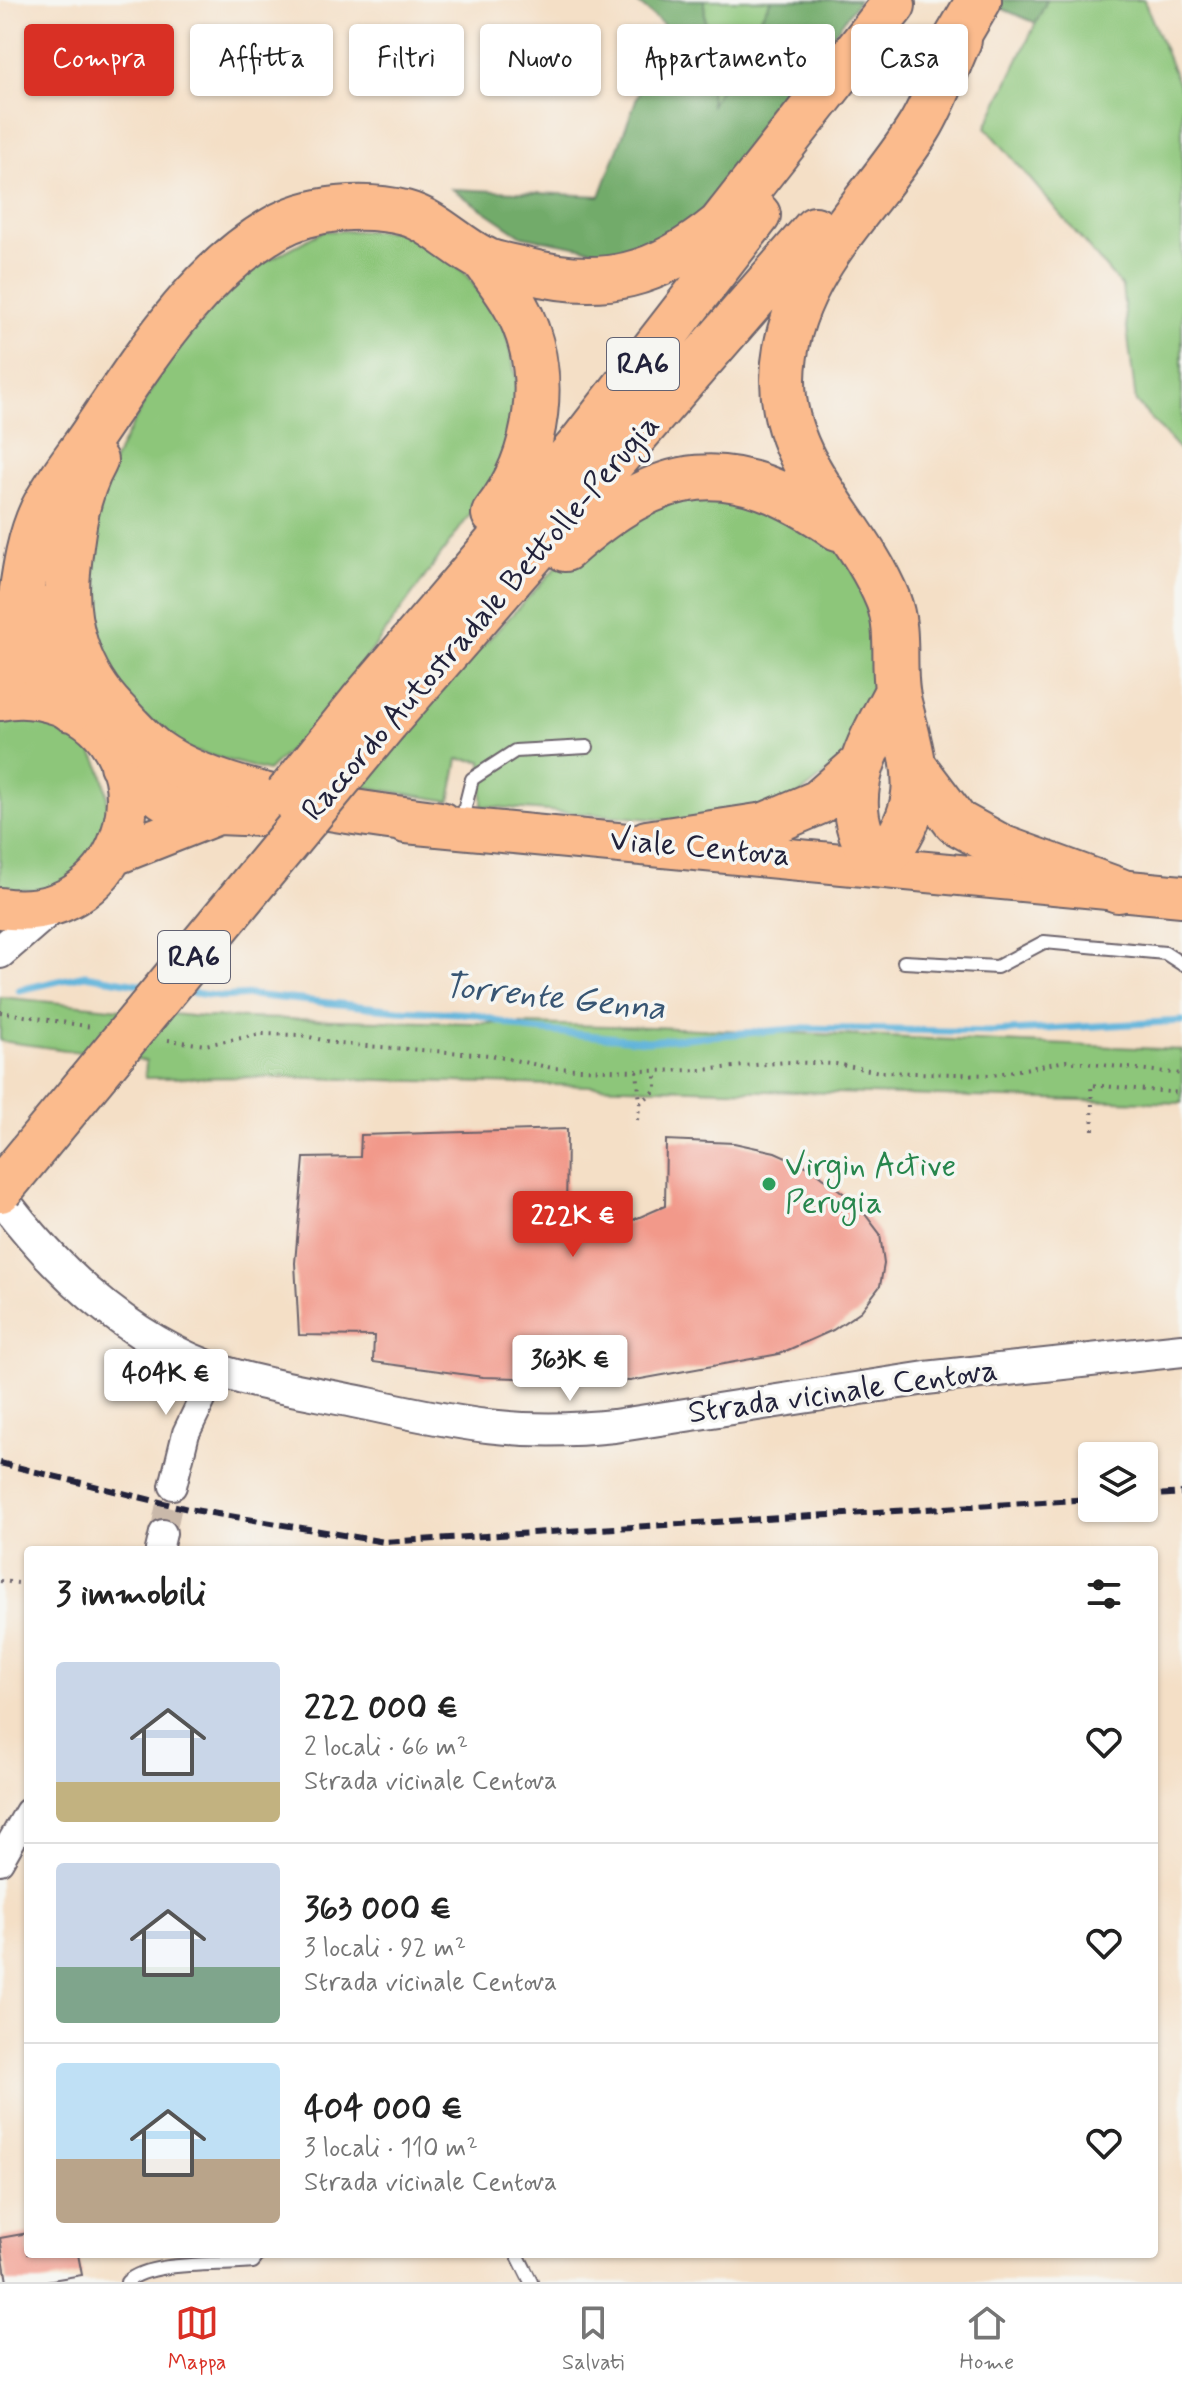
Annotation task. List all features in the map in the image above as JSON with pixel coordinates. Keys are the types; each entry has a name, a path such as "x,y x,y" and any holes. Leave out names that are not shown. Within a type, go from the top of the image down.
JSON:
{"highway":[{"name":"Raccordo Autostradale Bettolle-Perugia","path":"967,24 979,0"},
{"name":"RA6","path":"484,259 553,278 605,281 659,267 694,246 720,225 894,2"},
{"name":"RA6","path":"0,1147 120,1004 384,708 818,133 894,2"},
{"name":"Raccordo Autostradale Bettolle-Perugia","path":"0,1190 384,708 779,273 878,152 918,96"},
{"path":"897,691 860,766 856,807 861,833 879,865 910,820 916,769 897,691 898,645 889,602 798,453 790,428 783,379 789,334 802,293 832,245 919,127 933,96"},
{"path":"0,681 11,657 13,577 42,512 128,381 216,274 249,244 291,221 356,207 406,213 443,231 484,259 516,307 528,339 536,414 528,456 501,505 394,638 384,708"},
{"path":"128,381 112,431 84,481 70,550 66,591 68,623 99,694 154,750 191,770 236,787 350,811 450,825"},
{"path":"384,708 452,664 555,557 594,523 648,490 683,480 726,477 764,485 804,504 850,537"},
{"path":"13,577 31,619 44,672 71,709"},
{"path":"647,843 765,825 819,802 860,766"},
{"path":"916,769 956,822 1003,848 1118,890"}],"main road":[{"path":"0,700 42,699 71,709 92,723 120,765 127,795 125,826 114,855 98,877 78,894 53,906 21,911 0,908"},
{"path":"120,765 163,799 218,814"},
{"name":"Viale Centova","path":"218,814 450,825 1182,896"},
{"path":"114,855 218,814"}],"street":[{"path":"0,952 53,906"},
{"name":"Strada vicinale Centova","path":"0,1196 37,1247 125,1323 185,1357 241,1378 474,1427 562,1432 926,1378 1182,1350"},
{"path":"173,1486 186,1433 217,1369"},
{"path":"0,1861 24,1819"}],"lane":[{"path":"450,825 472,779 515,751 587,747"},
{"path":"904,962 997,967 1044,942 1165,953 1182,964"},
{"path":"127,2282 164,2266 210,2267 253,2262 256,2258"},
{"path":"519,2258 531,2282"}],"path":[{"path":"0,1012 95,1028"},
{"path":"166,1039 205,1045 262,1034 301,1035 339,1044 490,1055 552,1068 637,1071 786,1062 836,1064 880,1072 993,1075 1066,1061 1182,1074"},
{"path":"637,1071 640,1103 637,1120"},
{"path":"640,1103 656,1090 656,1071"},
{"path":"1093,1130 1091,1085 1182,1093"},
{"path":"0,1581 24,1584"}],"green space":[{"path":"634,0 704,0 706,24 663,24"},
{"path":"704,0 771,0 757,24 704,24"},
{"path":"771,0 859,0 835,32 835,24 757,24"},
{"path":"981,0 1047,0 1036,23"},
{"path":"1047,0 1144,0 1182,92 1182,453 1136,402 1122,287 986,127"},
{"path":"637,96 710,96 711,105 716,96 788,96 688,230 612,253 522,236 452,189 600,196"},
{"path":"323,231 410,231 463,271 504,323 522,404 505,466 323,718 268,771 185,749 135,709 88,628 83,533 108,471 163,367 237,277"},
{"path":"720,491 792,506 850,560 879,633 875,711 836,766 787,804 693,822 482,806 482,761 458,759 450,801 352,785 566,557 652,500"},
{"path":"29,717 72,733 97,760 105,781 108,803 106,826 99,847 88,865 71,879 43,889 0,890 0,720"},
{"path":"0,997 202,1017 652,1027 1182,1050 1182,1103 276,1077 145,1078 146,1061 0,1041"}],"building":[{"path":"567,1129 566,1222 617,1227 665,1206 666,1140 734,1143 775,1152 813,1169 858,1205 880,1234 884,1264 880,1286 861,1311 833,1330 779,1354 630,1381 483,1377 373,1362 374,1336 299,1335 295,1263 304,1158 360,1157 361,1135"},
{"path":"24,2234 24,2258 79,2258 82,2275 40,2282 7,2282 0,2238"}],"waterway":[{"name":"Torrente Genna","path":"19,990 85,975 150,986"},
{"name":"Torrente Genna","path":"182,991 221,997 251,995 398,1010 475,1014 525,1029 647,1041 806,1028 992,1032 1182,1021"}],"tunnel":[{"path":"163,1533 173,1486"}],"railway":[{"path":"0,1463 188,1509 385,1542 1078,1500"},
{"path":"1158,1495 1182,1493"}],"place":[{"name":"Virgin Active Perugia","path":"769,1184"}]}
